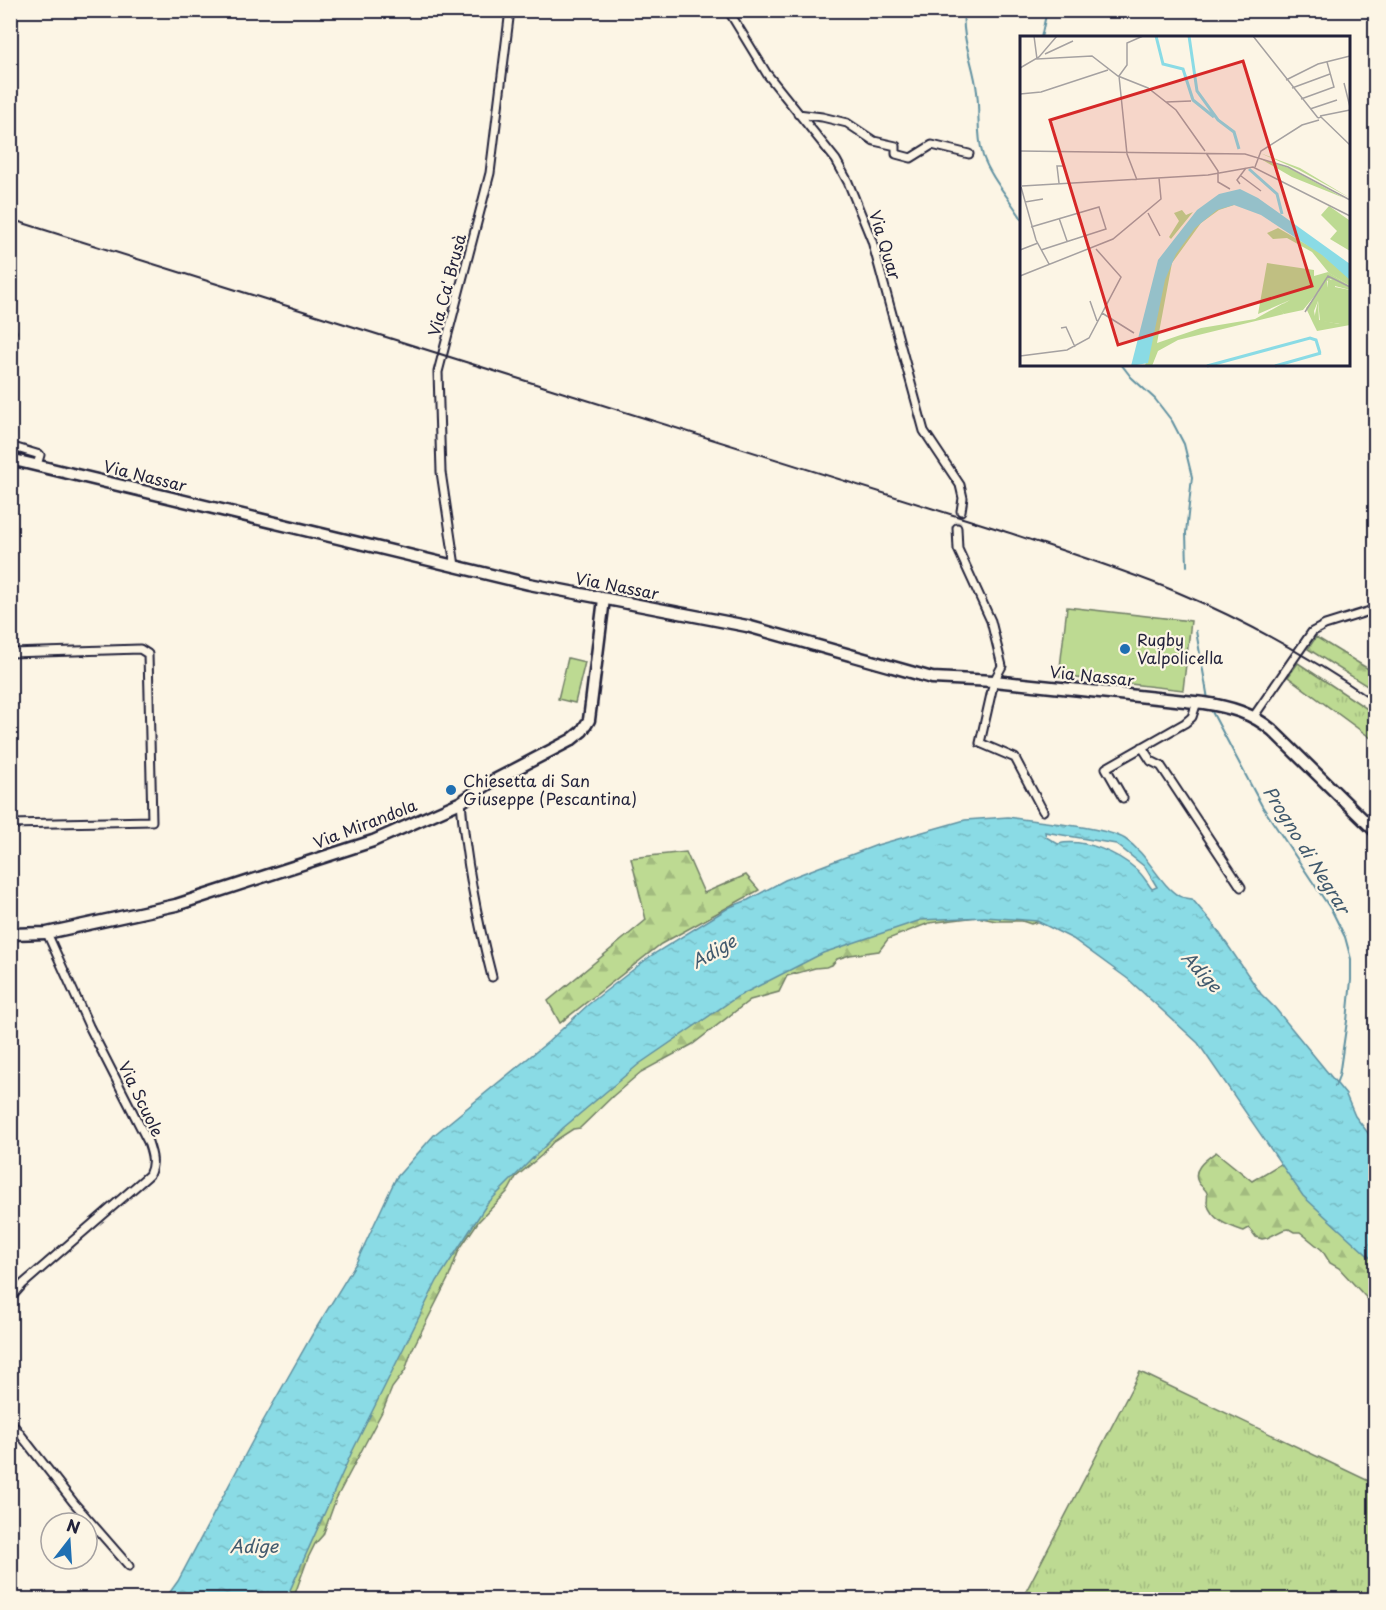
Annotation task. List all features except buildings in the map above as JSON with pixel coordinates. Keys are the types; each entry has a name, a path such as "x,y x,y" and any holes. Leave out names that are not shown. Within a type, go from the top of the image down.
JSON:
{"main road":[{"name":"Via Nassar","path":"10,459 529,584 747,626 932,678 994,681 1223,706 1254,716 1272,730 1376,832"},
{"name":"Via Mirandola","path":"10,934 47,933 176,905 373,841 460,802 490,782 571,740 582,731 589,720 604,599"}],"street":[{"name":"Via Ca' Brusà","path":"455,566 441,472 438,372 490,173 510,10"},
{"name":"Via Quar","path":"728,10 767,74 836,160 859,207 872,241 924,431 960,485 963,498 961,511"},
{"path":"798,114 847,123 874,141 896,146 896,154 911,158 932,145 969,154"},
{"path":"10,446 40,455 37,465"},
{"path":"957,528 958,549 991,621 1002,666 994,681 980,743 1015,759 1043,811"},
{"path":"1254,716 1312,632 1325,625 1376,609"},
{"path":"10,653 140,650 148,654 152,821 10,824"},
{"path":"1123,798 1106,768 1185,723 1192,717 1201,702"},
{"path":"1143,747 1151,760 1161,766 1242,888"},
{"path":"460,802 474,906 492,977"},
{"name":"Via Scuole","path":"10,1299 23,1284 149,1175 153,1167 153,1155 148,1142 89,1026 47,933"},
{"path":"10,1421 74,1503 129,1566"}],"green space":[{"name":"Rugby Valpolicella","path":"1067,607 1191,621 1183,690 1059,676"},
{"path":"1316,637 1375,673 1375,691 1308,649"},
{"path":"568,658 585,662 575,703 558,699"},
{"path":"1298,663 1375,714 1375,741 1288,677"},
{"path":"686,852 704,893 746,875 759,890 661,944 560,1023 548,1001 646,920 631,858"},
{"path":"977,904 1040,921 1031,924 1022,921 996,921 977,917 929,923 888,939 879,951 850,955 837,959 832,965 826,967 787,976 779,992 750,1000 693,1044 641,1072 580,1128 573,1129 553,1142 542,1155 516,1177 509,1190 478,1222 459,1250 449,1277 412,1350 405,1371 392,1388 384,1408 336,1499 323,1535 308,1558 293,1599 269,1600 426,1303 432,1287 433,1270 542,1131 796,953"},
{"path":"1216,1152 1252,1181 1282,1163 1375,1254 1375,1307 1339,1268 1330,1263 1322,1250 1300,1232 1283,1230 1262,1239 1256,1237 1249,1228 1244,1231 1227,1225 1217,1218 1209,1209 1206,1192 1196,1177 1201,1165"},
{"path":"1140,1372 1375,1484 1375,1599 1022,1599"}],"water":[{"name":"Adige","path":"1008,817 1086,828 1115,835 1133,845 1172,891 1180,897 1192,899 1214,925 1261,994 1346,1095 1355,1116 1375,1142 1375,1262 1303,1196 1198,1043 1128,979 1073,939 1037,921 985,917 921,920 823,953 737,997 639,1064 563,1128 487,1204 437,1281 351,1454 286,1599 165,1599 178,1581 262,1423 312,1335 356,1263 396,1178 434,1135 548,1042 589,1004 652,955 730,907 785,880 877,845 965,820","holes":["1045,832 1116,844 1145,867 1157,887 1152,889 1137,870 1111,853 1079,843 1058,844 1046,837"]}],"waterway":[{"path":"964,10 964,32 978,100 983,156 995,180 1020,216"},
{"name":"Progno di Negrar","path":"1041,36 1047,10"},
{"name":"Progno di Negrar","path":"1123,366 1155,399 1172,421 1184,444 1192,477 1186,533 1187,566"},
{"name":"Progno di Negrar","path":"1196,631 1208,699"},
{"name":"Progno di Negrar","path":"1210,708 1262,806 1332,911 1345,937 1351,959 1351,980 1339,1076 1335,1086"}],"tunnel":[{"path":"957,528 961,511"}],"railway":[{"path":"10,219 1001,530 1112,567 1203,603 1254,628 1304,656 1376,702"}],"place":[{"name":"Rugby Valpolicella","path":"1125,649"},
{"name":"Chiesetta di San Giuseppe (Pescantina)","path":"451,790"}]}
